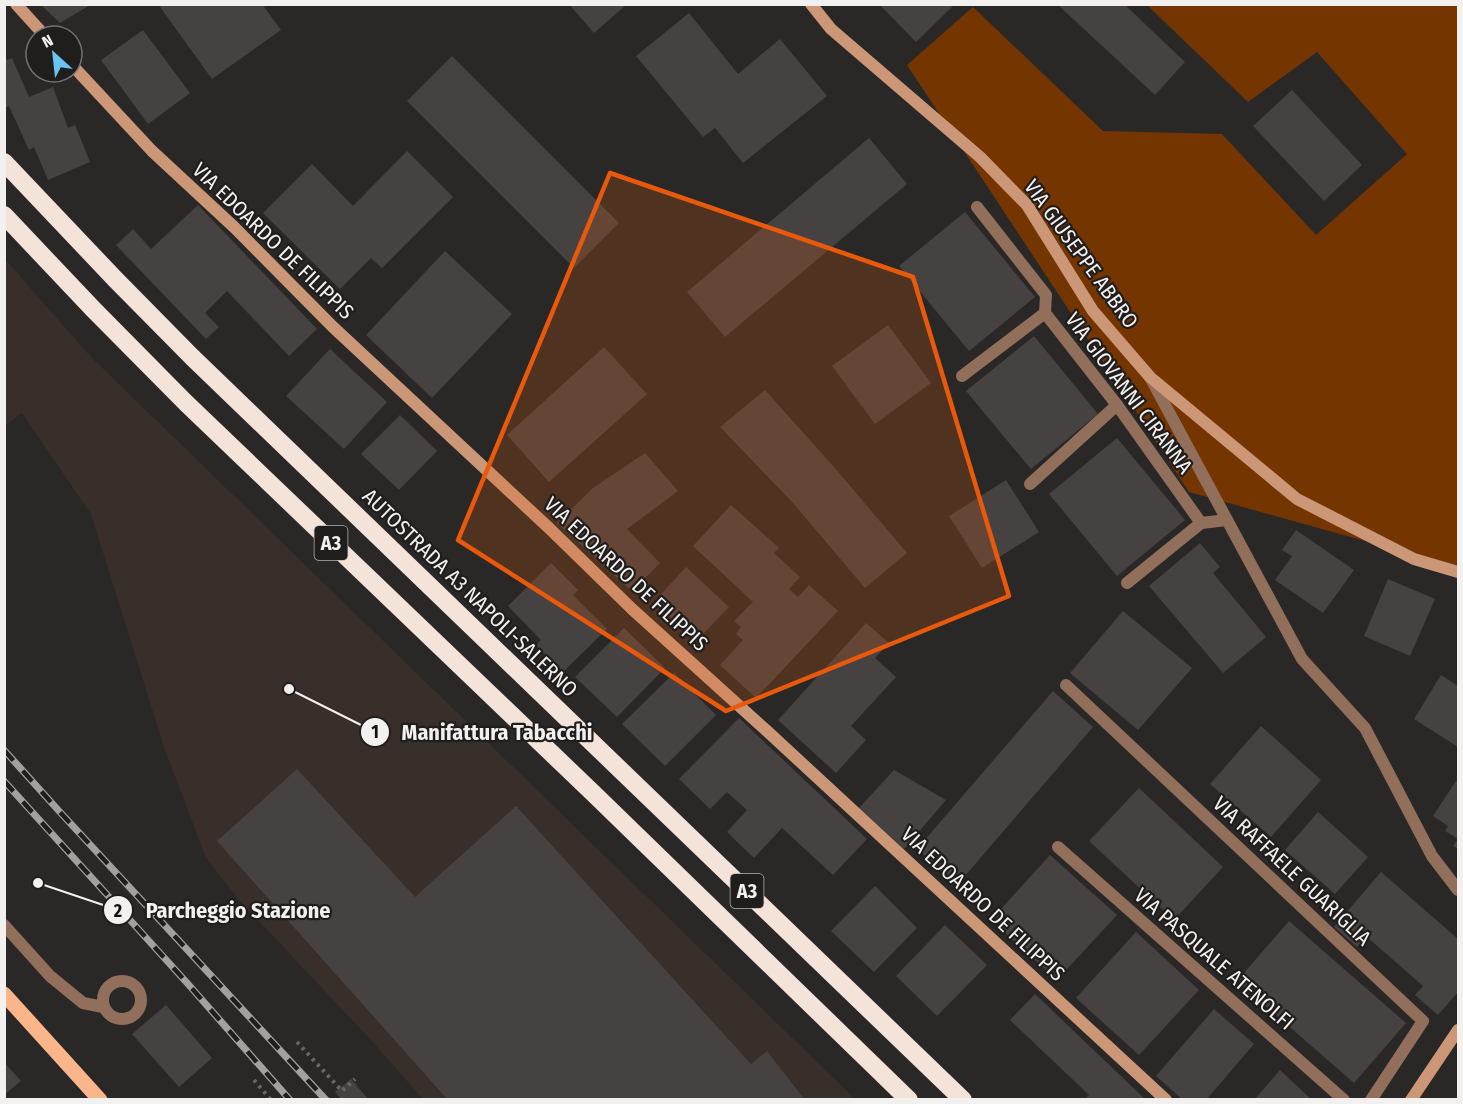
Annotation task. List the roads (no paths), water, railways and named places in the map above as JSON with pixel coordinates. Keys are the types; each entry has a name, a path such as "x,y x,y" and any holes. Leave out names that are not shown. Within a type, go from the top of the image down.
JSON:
{"highway":[{"name":"AUTOSTRADA A3 NAPOLI-SALERNO","path":"4,162 192,357 963,1100"},
{"name":"A3","path":"4,214 186,403 909,1100"}],"main road":[{"path":"4,994 100,1100"}],"street":[{"path":"16,4 34,24"},
{"name":"VIA GIUSEPPE ABBRO","path":"811,4 831,29 980,157 1027,205 1093,311 1150,377 1297,499 1414,560 1458,572"},
{"name":"VIA EDOARDO DE FILIPPIS","path":"84,78 153,151 234,227 333,327 549,528 632,609 1166,1100"},
{"name":"VIA GIOVANNI CIRANNA","path":"977,207 1046,295 1045,313 1117,405 1201,523"},
{"path":"962,376 1045,313"},
{"path":"1150,377 1302,659 1365,728 1432,856 1458,890"},
{"path":"1030,483 1117,405"},
{"path":"1127,583 1201,523 1227,520"},
{"name":"VIA RAFFAELE GUARIGLIA","path":"1066,685 1423,1021 1371,1100"},
{"name":"VIA PASQUALE ATENOLFI","path":"1058,847 1344,1100"},
{"path":"4,925 50,976 83,1003 103,1007"},
{"path":"1411,1100 1458,1030"}],"railway":[{"path":"4,750 326,1100"},
{"path":"4,781 290,1100"}],"place":[{"name":"Manifattura Tabacchi","path":"289,689"},
{"name":"Parcheggio Stazione","path":"38,883"}]}
